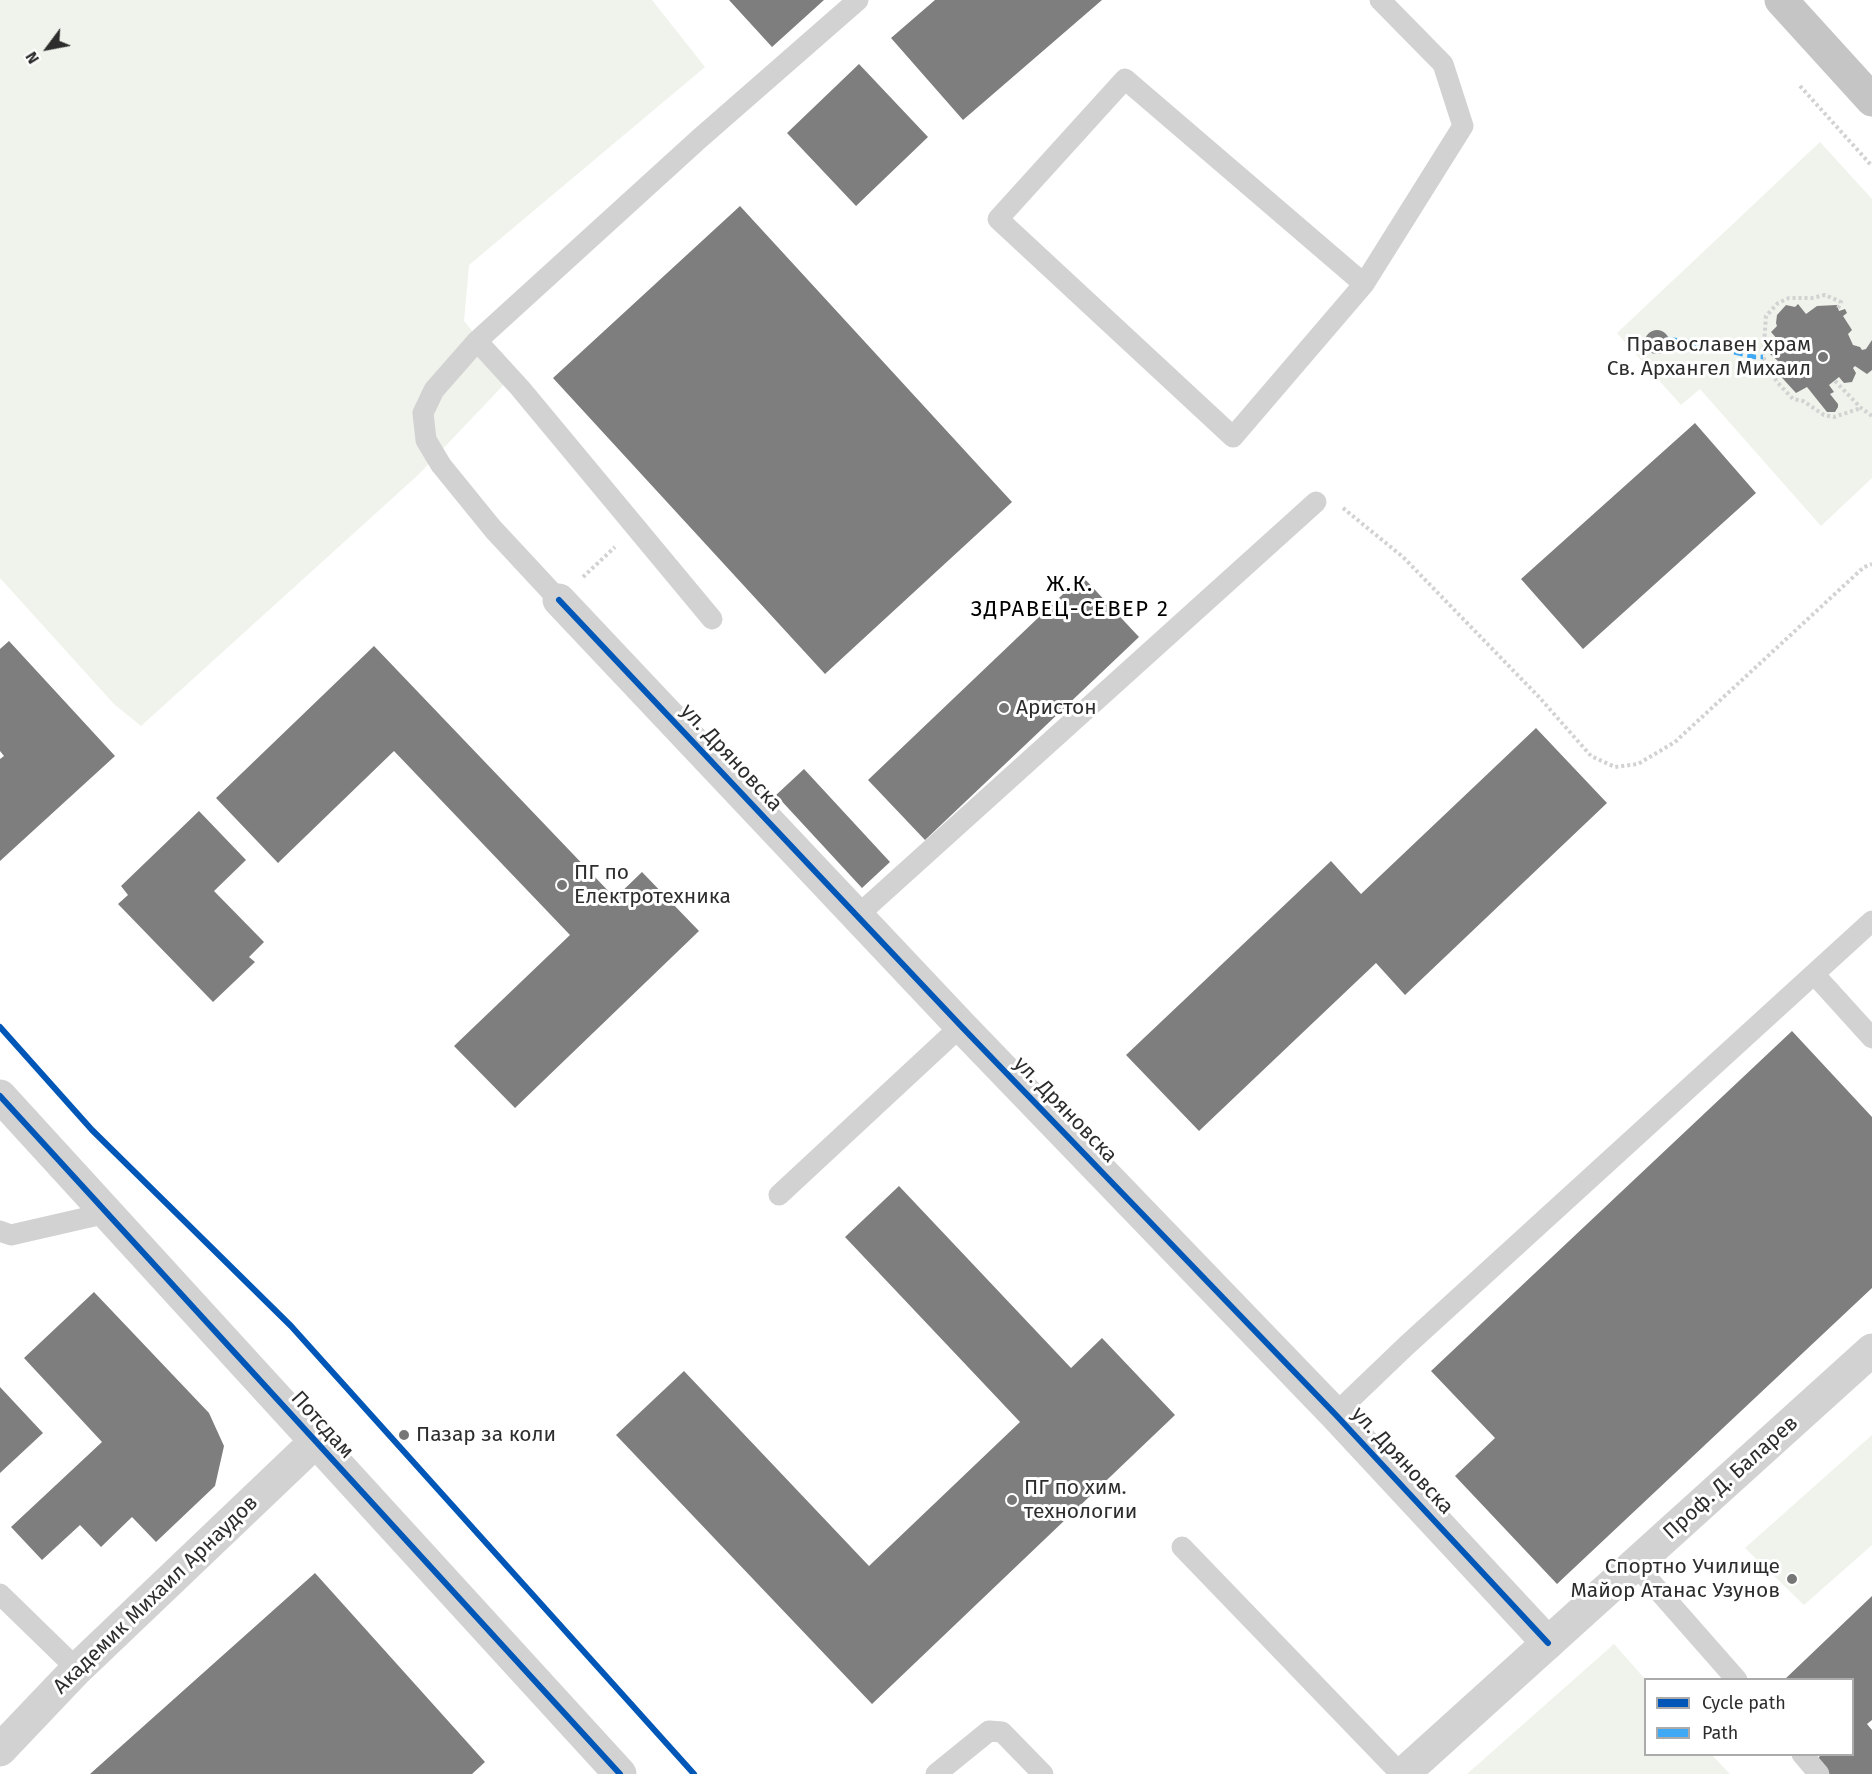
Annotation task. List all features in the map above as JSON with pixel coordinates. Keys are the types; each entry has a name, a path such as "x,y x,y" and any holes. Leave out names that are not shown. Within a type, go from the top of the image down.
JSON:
{"main road":[{"path":"1781,0 1872,100"}],"street":[{"name":"ул. Дряновска","path":"559,600 961,1026 1335,1414 1548,1642"},
{"name":"Потсдам","path":"0,1096 620,1774"},
{"name":"Проф. Д. Баларев","path":"1402,1774 1872,1350"},
{"name":"Академик Михаил Арнаудов","path":"0,1750 77,1669 315,1442"}],"lane":[{"path":"559,600 493,529 441,465 426,440 423,413 434,390 477,341 699,139 858,0"},
{"path":"1364,284 1125,79 998,219 1233,436 1364,284 1463,126 1443,64 1380,0"},
{"path":"477,341 520,388 712,619"},
{"path":"857,916 1317,502"},
{"path":"1335,1414 1872,921"},
{"path":"1814,974 1872,1038"},
{"path":"779,1195 961,1026"},
{"path":"0,1230 11,1235 106,1213"},
{"path":"1182,1547 1402,1774"},
{"path":"1635,1564 1735,1678"},
{"path":"0,1594 77,1669"},
{"path":"936,1774 989,1731 1002,1732 1043,1774"},
{"path":"1803,1756 1819,1774"}],"path":[{"path":"1800,86 1872,166"},
{"path":"1838,308 1841,302 1825,295 1812,298 1789,298 1778,303 1766,316 1763,357 1777,382 1793,399 1803,401 1824,415 1834,417 1861,408"},
{"path":"1835,381 1872,416"},
{"path":"1317,502 1346,509 1403,557 1539,697 1592,756 1615,767 1638,764 1675,742 1864,567 1872,564"},
{"path":"559,600 636,526"}],"shaded area":[{"path":"0,0 652,0 705,67 469,265 464,321 491,354 513,375 418,475 141,726 114,704 0,578"},
{"path":"1820,142 1872,199 1872,478 1821,526 1700,389 1681,405 1617,333"},
{"path":"1872,1435 1872,1545 1804,1605 1745,1548"},
{"path":"1614,1644 1644,1678 1644,1756 1713,1756 1730,1774 1467,1774"}],"building":[{"path":"729,0 824,0 772,47"},
{"path":"935,0 1102,0 963,120 891,38"},
{"path":"859,64 928,137 856,206 787,133"},
{"path":"740,206 1012,502 825,674 553,378"},
{"name":"Православен храм Св. Архангел Михаил","path":"1798,304 1806,314 1817,306 1837,305 1839,311 1845,309 1847,313 1843,316 1852,330 1848,334 1853,345 1862,350 1866,349 1872,340 1872,370 1867,374 1855,366 1853,368 1856,373 1852,382 1844,383 1839,377 1829,385 1834,392 1830,394 1838,404 1835,412 1827,412 1807,387 1796,393 1774,369 1778,361 1770,354 1778,340 1771,332 1777,326 1777,315 1786,305 1795,307"},
{"path":"1657,330 1665,334 1669,342 1665,350 1657,354 1649,350 1645,342 1649,334"},
{"path":"1695,423 1756,493 1583,649 1521,579"},
{"name":"Аристон","path":"1082,576 1139,637 925,840 868,780"},
{"path":"9,641 115,756 0,861 0,759 4,756 0,751 0,649"},
{"name":"ПГ по Електротехника","path":"374,646 615,898 642,872 699,931 515,1108 454,1046 570,935 394,751 278,863 216,798"},
{"path":"1536,728 1607,803 1405,995 1376,963 1199,1131 1126,1055 1331,861 1361,894"},
{"path":"804,769 890,862 862,888 776,795"},
{"path":"199,811 246,860 214,891 264,942 249,957 255,962 213,1002 118,904 128,895 121,886"},
{"path":"1792,1031 1872,1117 1872,1288 1557,1584 1455,1476 1495,1438 1431,1371"},
{"name":"ПГ по хим. технологии","path":"899,1186 1071,1368 1102,1338 1175,1415 872,1704 616,1435 684,1371 869,1566 1020,1422 845,1237"},
{"path":"94,1292 209,1413 224,1446 215,1486 156,1542 132,1517 101,1547 80,1525 42,1560 11,1527 102,1442 24,1358"},
{"path":"0,1387 43,1433 0,1473"},
{"path":"315,1573 485,1762 472,1774 90,1774"},
{"path":"1872,1596 1872,1720 1867,1724 1872,1730 1872,1774 1828,1774 1815,1761 1820,1756 1854,1756 1854,1678 1786,1678"}],"marked path":[{"path":"1668,339 1763,357"}],"cycle path":[{"path":"559,600 961,1026 1335,1414 1548,1643"},
{"path":"0,1027 92,1130 291,1326 694,1774"},
{"path":"0,1096 620,1774"}],"place":[{"name":"Православен храм Св. Архангел Михаил","path":"1823,357"},
{"name":"Аристон","path":"1004,708"},
{"name":"ПГ по Електротехника","path":"562,885"},
{"name":"Пазар за коли","path":"404,1435"},
{"name":"ПГ по хим. технологии","path":"1012,1500"},
{"name":"Спортно Училище Майор Атанас Узунов","path":"1792,1579"}],"district":[{"name":"Ж.К. ЗДРАВЕЦ-СЕВЕР 2","path":"1070,598"}]}
